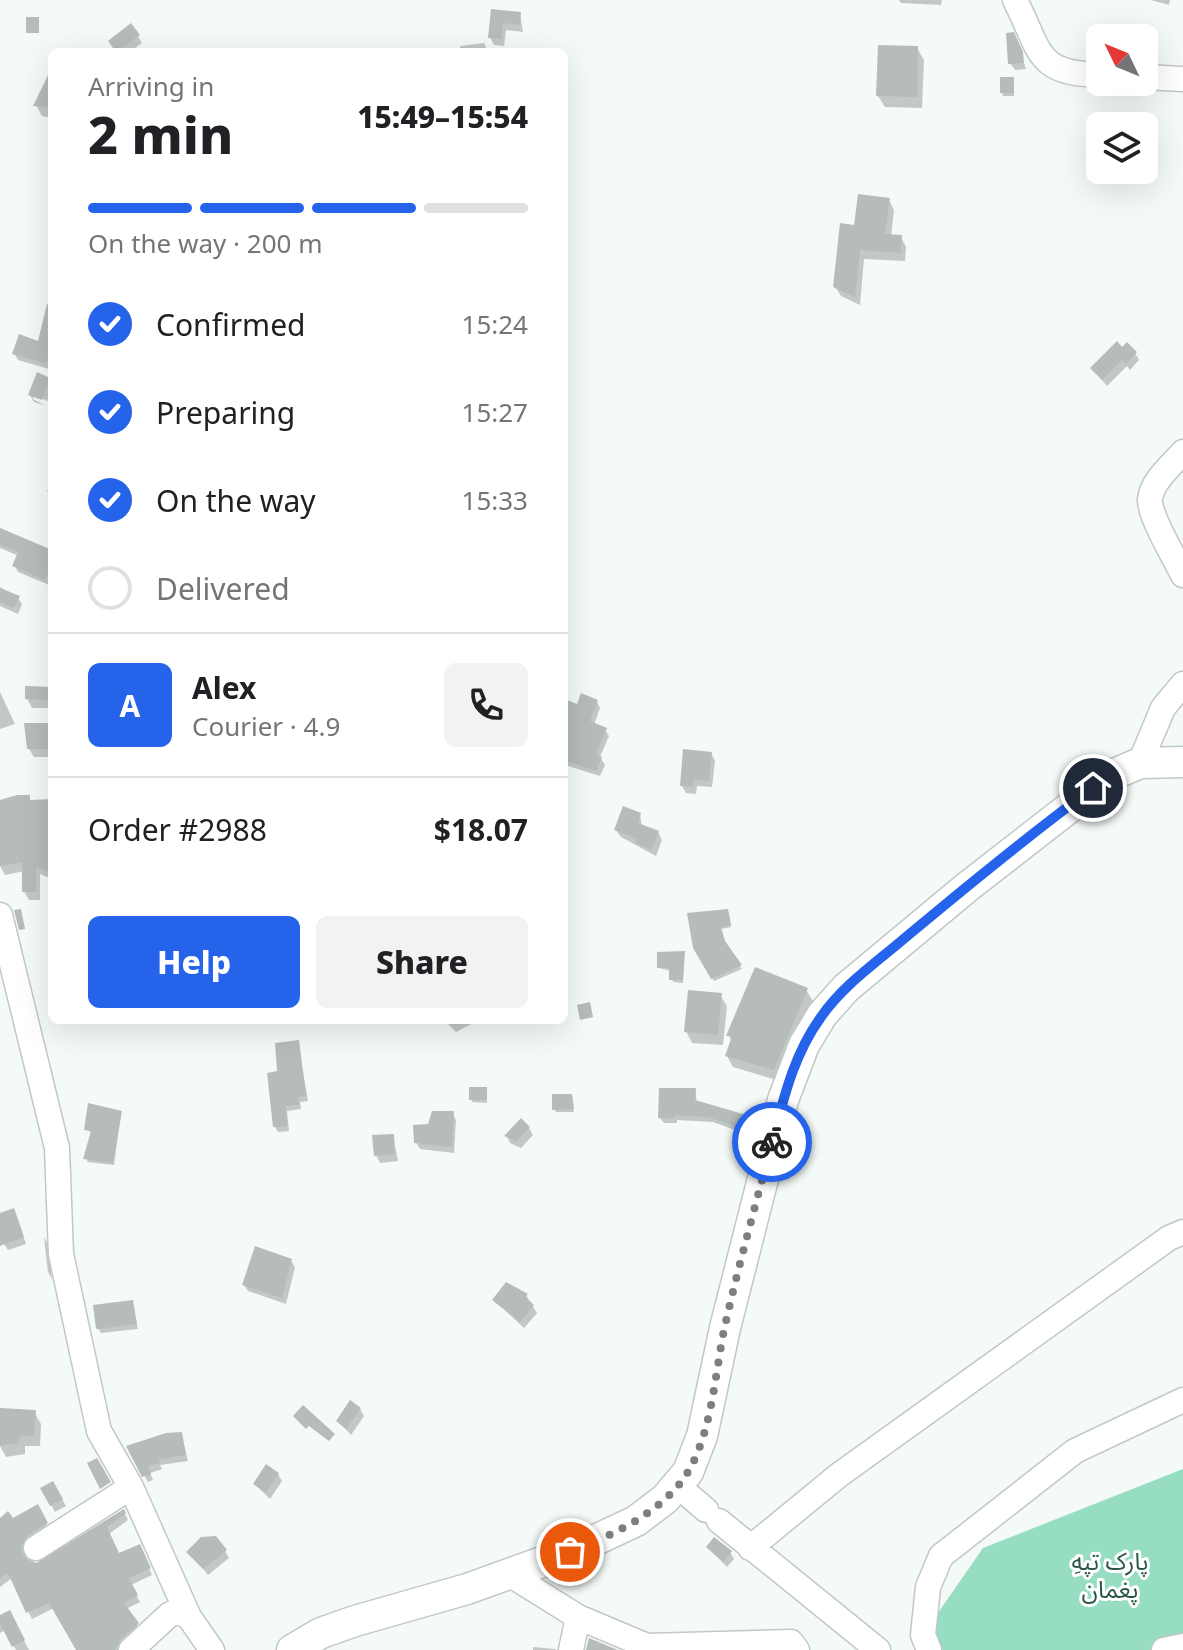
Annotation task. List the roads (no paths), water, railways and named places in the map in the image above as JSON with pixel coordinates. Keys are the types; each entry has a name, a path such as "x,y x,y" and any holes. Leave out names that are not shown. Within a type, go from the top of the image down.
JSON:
{"main road":[{"path":"292,1650 321,1633 355,1621 570,1552 636,1521 678,1486 688,1472 702,1436 725,1328 791,1074 822,1015 846,988 966,888 1110,776 1140,763 1183,762"}],"street":[{"path":"1015,0 1047,64 1066,74 1086,75"},
{"path":"1158,78 1183,79"},
{"path":"1183,452 1160,477 1150,499 1183,575"},
{"path":"1140,763 1163,708 1183,684"},
{"path":"0,915 57,1148 61,1254 99,1431 131,1487 189,1617 212,1650"},
{"path":"750,1548 839,1475 1169,1238 1183,1232"},
{"path":"929,1650 923,1635 928,1587 941,1556 1075,1451 1183,1400"},
{"path":"678,1486 878,1650"},
{"path":"36,1548 131,1487"},
{"path":"509,1574 578,1617 647,1646 791,1642 797,1650"},
{"path":"131,1650 176,1611 189,1617"},
{"path":"571,1650 578,1617"},
{"path":"1164,1650 1183,1646"}],"park label":[{"name":"پارک تپهِ پغمان","path":"1110,1576"}]}
